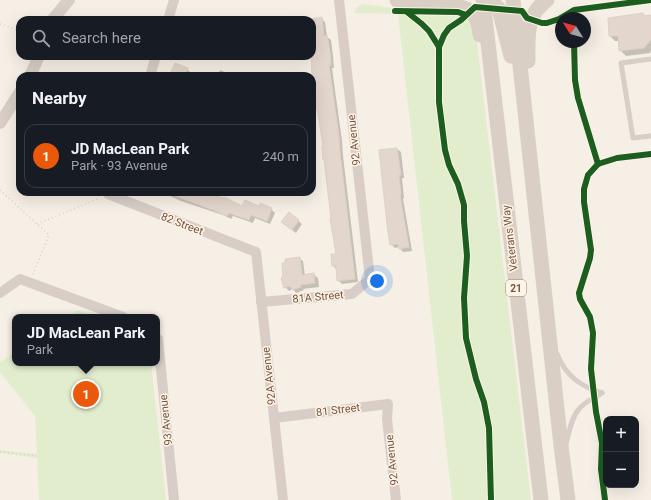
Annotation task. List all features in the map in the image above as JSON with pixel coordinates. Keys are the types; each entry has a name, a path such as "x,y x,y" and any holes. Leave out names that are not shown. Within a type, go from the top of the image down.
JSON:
{"main road":[{"path":"398,0 409,3 463,7 471,11 478,20 483,58 491,77"},
{"name":"Veterans Way","path":"483,0 541,500"},
{"path":"490,0 499,9 523,95"},
{"path":"513,0 568,500"},
{"path":"526,120 529,94 528,31 530,23 538,8 547,0"}],"street":[{"path":"54,16 59,0"},
{"path":"56,16 69,0"},
{"path":"169,16 174,0"},
{"name":"92 Avenue","path":"339,0 370,279"},
{"path":"32,72 37,60"},
{"path":"151,72 155,60"},
{"path":"0,123 16,98"},
{"name":"82 Street","path":"116,196 256,252"},
{"name":"92A Avenue","path":"256,252 283,500"},
{"path":"0,293 20,279 115,314"},
{"name":"81A Street","path":"261,302 352,294 370,279"},
{"name":"93 Avenue","path":"160,359 174,500"},
{"name":"81 Street","path":"274,418 388,404 387,419"},
{"name":"92 Avenue","path":"387,419 396,500"}],"lane":[{"path":"651,59 622,63 633,138 651,136"},
{"path":"550,338 558,357 571,377 584,386 602,393 579,409 570,427 563,457"}],"path":[{"path":"0,24 16,30"},
{"path":"0,190 49,235 34,273 28,282"},
{"path":"37,224 101,196"},
{"path":"0,452 39,456"}],"green space":[{"path":"363,4 399,9 464,11 472,20 476,34 531,500 452,500 398,14 354,13 357,7"},
{"path":"78,310 89,314 72,314"},
{"path":"12,354 12,366 151,366 166,500 39,500 37,458 0,453 0,450 37,454 35,416 0,372 0,362"}],"building":[{"path":"643,13 644,16 651,15 651,40 644,48 619,51 618,36 609,36 608,18"},
{"path":"322,17 324,36 327,35 330,52 331,65 329,65 339,137 355,279 337,281 336,266 332,266 331,254 336,254 323,160 323,146 316,104 316,72 312,72 311,60 316,60 316,18"},
{"path":"175,63 188,68 186,72 171,72"},
{"path":"397,148 401,175 399,175 400,195 409,247 399,249 398,244 390,245 379,150"},
{"path":"176,196 217,196 224,197 242,206 245,200 259,206 260,203 272,208 267,221 251,215 249,220 229,213 227,216"},
{"path":"289,212 299,220 292,230 281,222"},
{"path":"300,257 302,275 314,273 315,283 300,285 301,287 292,290 290,286 284,288 281,278 283,277 282,263 285,263 285,259"}],"cycle path":[{"path":"439,47 449,28 461,20 475,7 522,11 527,18 542,23 547,23 559,19 574,10 651,0"},
{"path":"395,11 458,12 466,15"},
{"path":"407,12 429,31 439,47 439,102 445,150 464,205 467,256 464,298 466,338 476,379 484,402 489,428 491,500"},
{"path":"574,48 575,80 578,98 598,164"},
{"path":"605,500 601,469 602,443 596,412 591,369 593,333 590,317 580,299 579,293 591,250 584,202 584,189 588,175 598,164 617,158 651,154"}],"place":[{"name":"JD MacLean Park","path":"86,394"}]}
